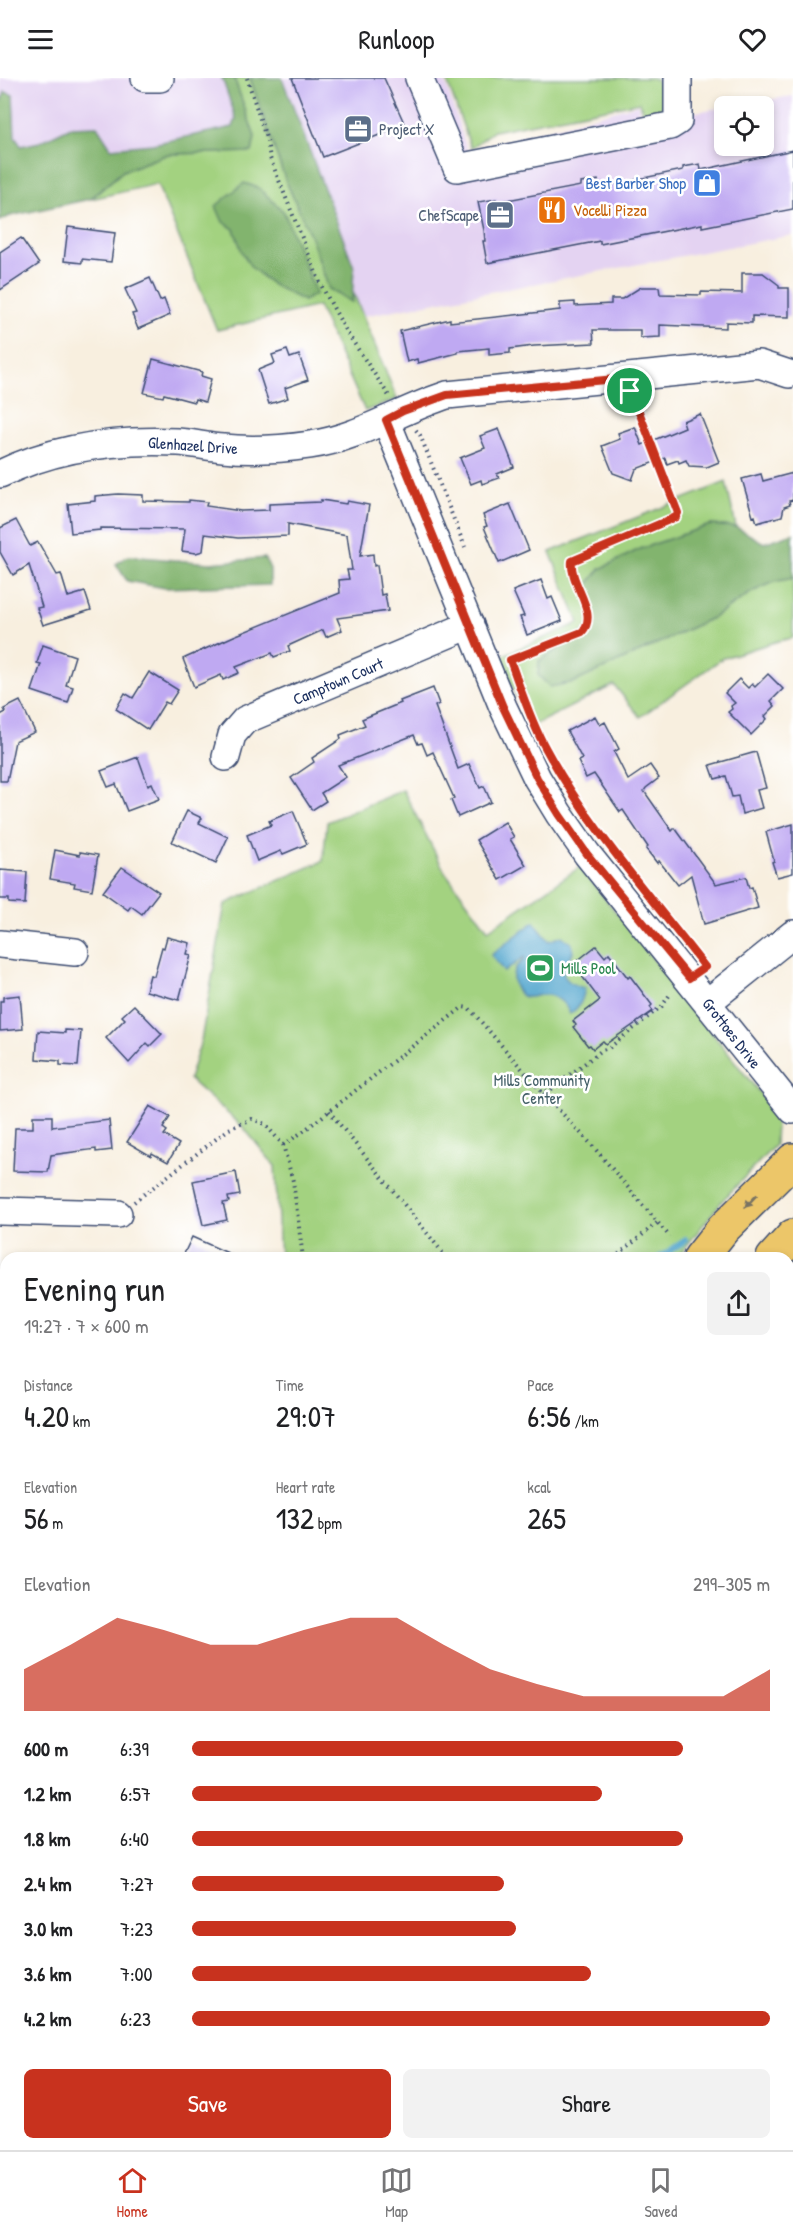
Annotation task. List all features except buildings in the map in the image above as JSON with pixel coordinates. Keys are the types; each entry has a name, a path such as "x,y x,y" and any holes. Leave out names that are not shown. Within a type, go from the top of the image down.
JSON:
{"main road":[{"path":"705,1252 723,1229 793,1160"},
{"path":"778,1252 793,1236"}],"street":[{"path":"145,78 160,78"},
{"path":"419,78 457,168 670,126 678,121 678,78"},
{"name":"Glenhazel Drive","path":"0,474 51,454 84,446 137,441 181,442 224,448 269,449 312,445 354,435 447,395 759,364 789,374"},
{"name":"Grottoes Drive","path":"394,416 470,625 503,707 537,778 587,854 793,1110"},
{"name":"Camptown Court","path":"226,757 232,735 245,720 470,625"},
{"path":"708,1002 793,934"},
{"path":"0,944 75,952"},
{"path":"0,1211 118,1214"}],"path":[{"path":"247,78 267,141 270,158 321,285 346,331 391,398 394,416 420,435 467,554"},
{"path":"514,671 510,660 582,632 586,627 589,617 571,570 572,561 676,517 678,513 626,378"},
{"path":"542,1092 549,1091 602,1050 609,1048 662,1006 672,991 689,978"},
{"path":"283,1145 463,1006 469,1008 591,1144 670,1237"},
{"path":"329,1111 442,1252"},
{"path":"118,1214 229,1129 252,1119 265,1124 283,1145 294,1181 302,1252"},
{"path":"621,1252 657,1223"}],"shaded area":[{"path":"0,78 230,78 251,130 0,179"},
{"path":"276,78 444,78 468,152 638,104 640,122 714,109 714,156 774,156 774,99 793,96 793,235 363,316 307,172"}],"green space":[{"path":"222,78 234,78 255,137 252,152 168,154 123,171 90,199 10,216 0,221 0,105 5,92 13,95 15,137 21,146 40,142 71,127 97,126 111,148 153,144 233,127 236,118"},
{"path":"234,78 250,78 285,179 311,237 329,289 352,302 354,294 397,399 365,411 318,306 217,330 157,184 91,199 123,171 168,154 252,152 255,137","holes":["234,229 297,247 309,274 304,301 259,274 246,256"]},
{"path":"250,78 282,78 354,267 352,302 329,289 311,237 285,179"},
{"path":"446,78 652,78 656,79 665,99 661,114 644,118 640,102 494,131 471,148"},
{"path":"244,183 259,188 284,212 316,294 304,301 273,285 251,267 242,252 234,229 223,222 216,206"},
{"path":"726,482 736,527 710,525 640,549 600,569 588,584 594,626 539,661 575,682 714,617 752,592 774,582 793,578 793,638 723,658 640,717 614,685 530,727 499,657 579,623 550,552"},
{"path":"710,525 736,527 764,543 793,533 793,578 774,582 752,592 714,617 575,682 550,687 538,675 539,661 594,626 588,584 600,569 640,549"},
{"path":"128,556 210,563 265,558 270,569 270,585 165,588 127,581 116,564"},
{"name":"Mills Community Center","path":"403,790 445,872 488,930 580,867 763,1097 776,1118 775,1145 722,1201 682,1252 280,1252 275,1166 243,1127 189,1079 201,1041 225,904 323,861 327,822"}],"water":[{"name":"Mills Pool","path":"534,922 549,941 562,936 572,944 573,952 565,965 564,974 572,984 585,988 580,1003 570,1014 562,1002 550,995 528,997 522,996 516,990 513,977 515,969 525,959 524,957 504,972 491,955"}],"waterway":[{"path":"668,1252 686,1240"}],"place":[{"name":"Project X","path":"358,129"},
{"name":"Best Barber Shop","path":"707,183"},
{"name":"Vocelli Pizza","path":"552,210"},
{"name":"ChefScape","path":"500,215"},
{"name":"Mills Pool","path":"540,968"}],"route":[{"path":"626,378 630,391 678,513 676,517 572,561 571,570 589,617 586,627 582,632 510,660 545,748 567,784 592,822 705,967 689,978 587,854 537,778 503,707 386,420 403,411 447,395 626,378"}]}
